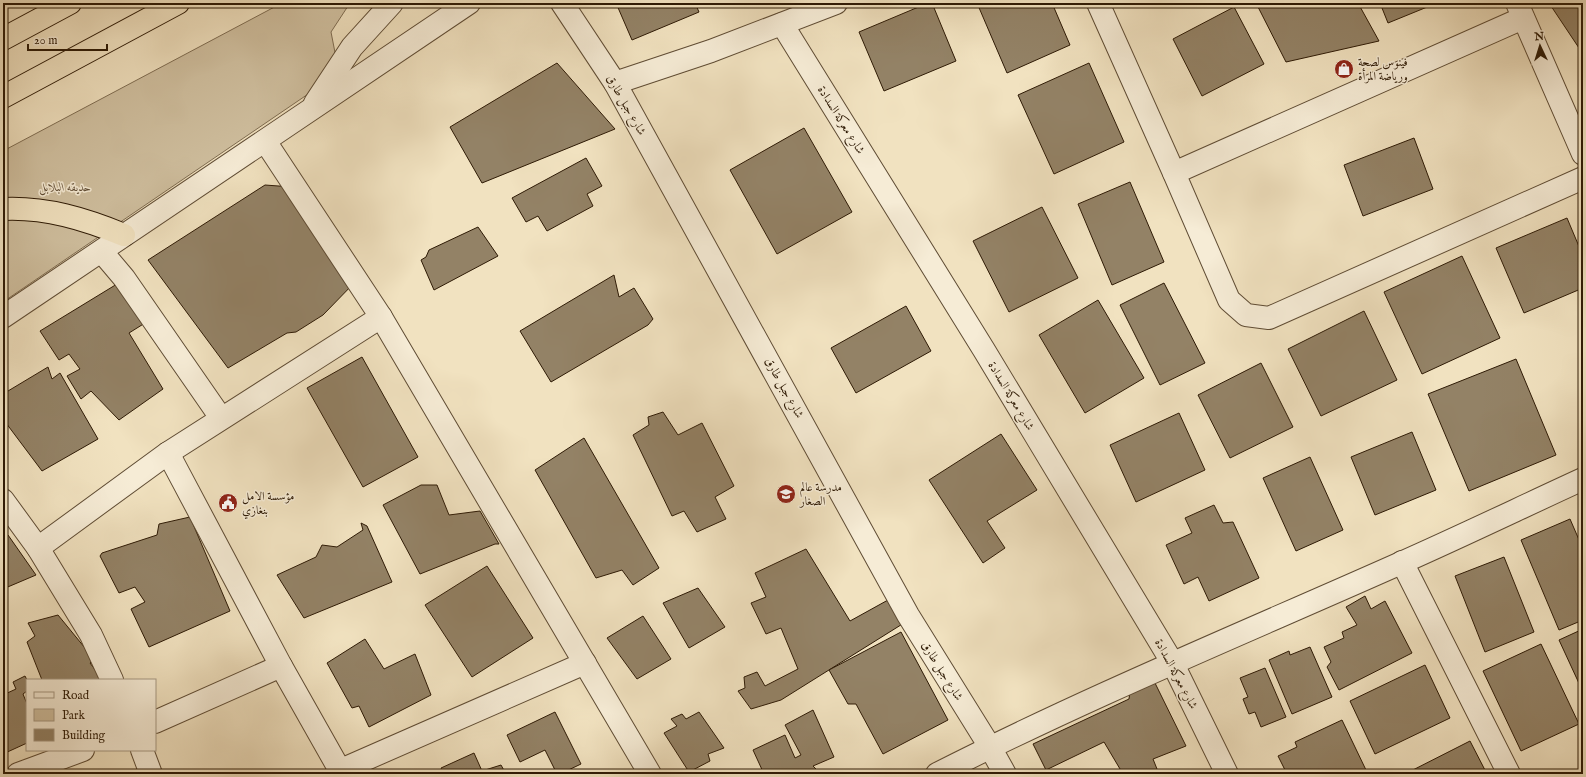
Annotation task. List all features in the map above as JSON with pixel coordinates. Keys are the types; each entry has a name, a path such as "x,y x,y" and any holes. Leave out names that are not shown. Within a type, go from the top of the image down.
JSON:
{"highway":[{"path":"3,39 70,3"},
{"path":"3,97 178,3"},
{"path":"3,209 35,209 66,214 124,234"}],"street":[{"path":"308,112 352,47 392,3"},
{"path":"3,317 102,252 124,234 469,3"},
{"name":"شارع جبل طارق","path":"562,3 615,83 908,615 990,747 1004,774"},
{"path":"615,83 711,51 836,3"},
{"path":"1098,3 1229,300 1246,315 1269,318 1583,178"},
{"path":"1174,173 1520,10 1583,154"},
{"name":"شارع معركة السدادة","path":"782,24 984,350 1172,662 1227,774"},
{"path":"265,141 381,317 650,774"},
{"path":"102,252 124,278 221,418"},
{"path":"38,548 168,453 381,317"},
{"path":"168,453 282,666 342,772 585,663"},
{"path":"937,774 990,747 1172,662 1402,562 1583,479"},
{"path":"3,500 38,548 91,635 112,679"},
{"path":"1402,562 1509,774"},
{"path":"156,722 282,666"},
{"path":"18,774 79,751"},
{"path":"142,751 152,774"}],"green space":[{"name":"حديقه البلابل","path":"282,3 350,3 331,32 339,73 3,302 3,151"}],"building":[{"path":"616,3 695,3 699,12 632,40"},
{"path":"928,3 932,3 956,61 884,91 859,32"},
{"path":"977,3 1052,3 1070,45 1007,73"},
{"path":"1256,3 1358,3 1379,41 1286,62"},
{"path":"1380,3 1437,3 1388,23"},
{"path":"1549,3 1583,3 1583,51 1581,51"},
{"path":"1234,7 1264,64 1202,96 1173,39"},
{"path":"557,63 615,129 482,183 450,127"},
{"path":"1089,63 1124,142 1054,174 1018,95"},
{"path":"804,128 852,212 777,254 730,170"},
{"path":"1414,138 1433,189 1363,216 1344,165"},
{"path":"586,158 602,186 587,194 593,206 547,231 538,216 526,222 512,198"},
{"path":"1130,182 1164,262 1112,285 1078,204"},
{"path":"265,185 292,187 357,280 323,315 296,332 287,333 228,368 148,260"},
{"path":"1042,207 1078,278 1009,312 973,241"},
{"path":"1567,218 1583,256 1583,288 1524,313 1496,248"},
{"path":"478,227 498,256 434,290 421,260 426,257 429,250"},
{"path":"1462,256 1500,338 1422,374 1384,292"},
{"path":"614,275 619,297 634,288 653,319 648,325 551,382 520,331"},
{"path":"1164,283 1205,363 1160,385 1120,305"},
{"path":"117,284 145,323 129,333 163,389 119,420 91,391 81,399 67,376 80,369 69,354 59,360 40,331"},
{"path":"1098,300 1144,378 1085,413 1039,335"},
{"path":"906,306 931,351 856,393 831,348"},
{"path":"1364,311 1397,380 1321,416 1288,349"},
{"path":"362,357 418,457 363,487 307,388"},
{"path":"1516,359 1556,455 1469,491 1428,394"},
{"path":"1261,363 1293,427 1230,458 1198,395"},
{"path":"48,367 52,379 60,373 98,439 42,471 3,419 3,394"},
{"path":"663,412 678,435 702,423 734,486 715,497 726,519 697,532 684,511 672,516 633,435 649,425 648,417"},
{"path":"1179,413 1205,470 1136,502 1110,445"},
{"path":"1412,432 1436,490 1375,515 1351,457"},
{"path":"1001,434 1037,490 987,521 1005,548 983,563 929,480"},
{"path":"584,438 659,568 633,585 622,570 596,578 535,470"},
{"path":"1310,457 1343,530 1296,551 1263,478"},
{"path":"421,485 437,485 449,515 480,511 499,544 495,544 420,574 383,505"},
{"path":"1214,505 1223,523 1233,522 1259,578 1209,601 1198,577 1184,584 1166,545 1192,533 1185,518"},
{"path":"190,517 230,611 149,647 131,609 145,602 135,587 119,593 100,556 102,553 157,535 159,524"},
{"path":"1570,519 1583,549 1583,620 1559,630 1521,540"},
{"path":"361,523 367,526 392,582 304,618 277,575 316,557 322,545 337,547 363,530"},
{"path":"8,535 36,575 3,589 3,537"},
{"path":"806,549 850,621 888,600 904,623 781,700 751,709 738,691 745,688 744,677 757,672 765,686 798,669 781,628 766,634 751,603 766,597 755,573"},
{"path":"1504,557 1534,632 1485,652 1455,576"},
{"path":"487,566 533,638 472,677 425,605"},
{"path":"698,588 725,627 689,648 663,603"},
{"path":"1365,596 1371,609 1385,601 1412,653 1339,690 1327,667 1331,662 1324,647 1344,638 1342,632 1357,625 1346,607"},
{"path":"58,615 94,659 90,663 102,679 42,679 27,642 35,636 28,623"},
{"path":"643,616 671,659 637,679 607,638"},
{"path":"1583,629 1583,692 1559,640"},
{"path":"901,632 948,720 883,754 856,704 848,704 829,670"},
{"path":"365,639 384,669 415,654 431,695 369,727 359,706 352,708 327,663"},
{"path":"1541,644 1579,724 1521,751 1483,671"},
{"path":"1310,647 1332,697 1292,714 1269,660 1289,651 1290,655"},
{"path":"1425,665 1450,718 1375,754 1350,701"},
{"path":"1265,668 1286,717 1261,727 1255,712 1249,714 1243,699 1248,697 1240,678"},
{"path":"25,676 26,679 26,692 23,694 26,702 26,743 3,754 3,695 16,689 13,682"},
{"path":"1154,681 1186,746 1153,759 1159,774 1123,774 1104,742 1046,770 1033,744 1129,699 1130,691"},
{"path":"813,710 834,757 813,766 821,774 764,774 753,750 785,735 795,758 801,755 785,725"},
{"path":"555,712 581,764 560,774 557,774 545,750 520,762 507,735"},
{"path":"699,712 724,748 708,754 710,761 689,772 664,733 677,726 671,719 682,714 686,719"},
{"path":"1342,720 1366,770 1357,774 1287,774 1278,756 1297,747 1295,742"},
{"path":"1470,741 1487,774 1405,774"},
{"path":"474,753 482,771 501,765 506,774 444,774 441,768"}],"place":[{"name":"فينوس لصحة ورياضة المرأة","path":"1344,69"},
{"name":"مدرسة عالم الصغار","path":"786,494"},
{"name":"مؤسسة الامل بنغازي","path":"228,503"}]}
